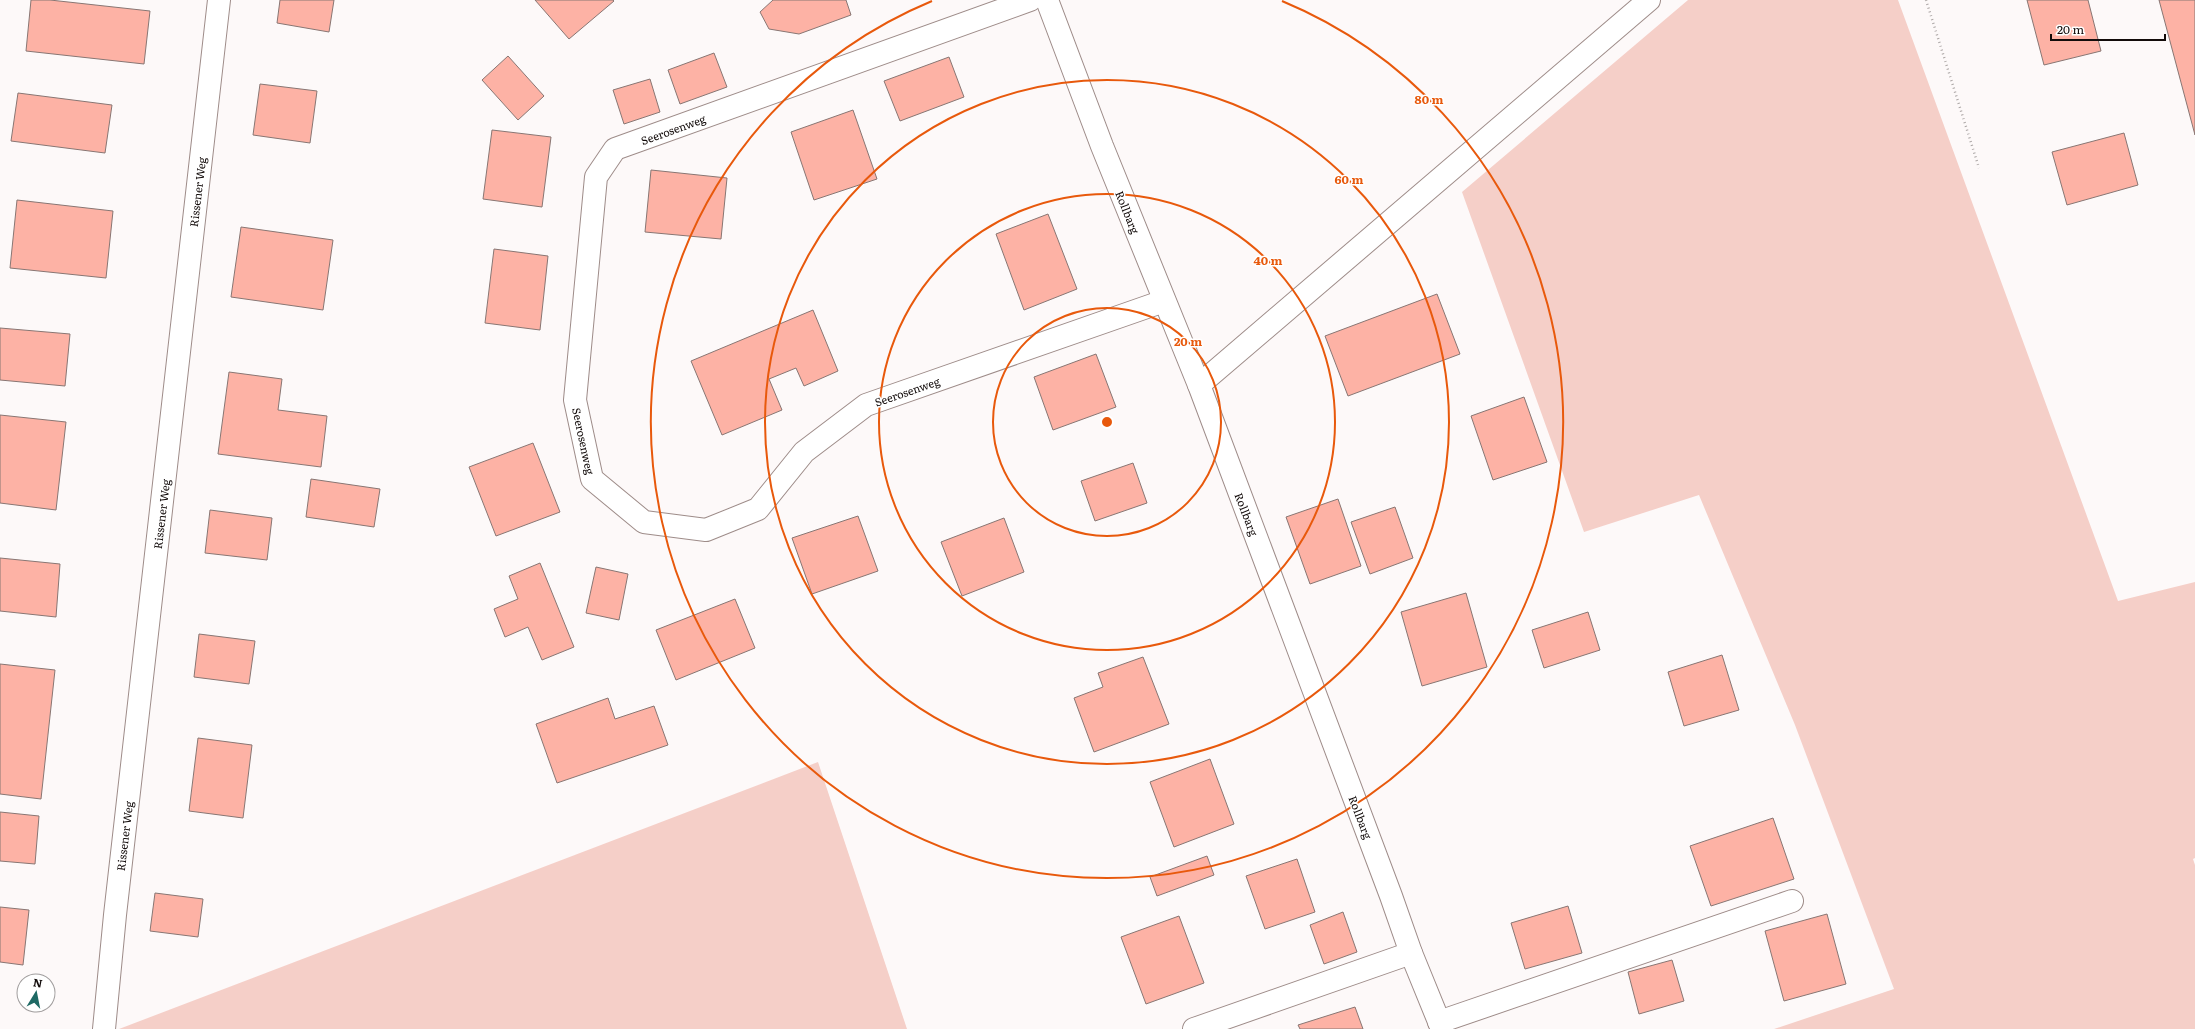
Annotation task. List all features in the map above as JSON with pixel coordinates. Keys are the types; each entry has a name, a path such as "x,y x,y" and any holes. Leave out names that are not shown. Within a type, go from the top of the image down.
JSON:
{"street":[{"name":"Rissener Weg","path":"104,1029 115,915 219,0"},
{"name":"Seerosenweg","path":"1030,0 615,149 596,177 575,400 592,479 644,522 706,530 758,509 804,452 866,405 1164,301"},
{"name":"Rollbarg","path":"1047,0 1102,146 1199,385 1392,896 1411,953 1440,1026"},
{"path":"1199,385 1649,0"},
{"path":"1440,1026 1792,901"},
{"path":"1194,1029 1411,953"}],"path":[{"path":"1926,0 1979,168"}],"shaded area":[{"path":"1688,0 1898,0 2118,601 2195,582 2195,858 2193,859 2195,865 2195,1029 1774,1029 1894,989 1795,725 1699,495 1584,532 1462,192"},
{"path":"818,762 907,1029 119,1029"}],"building":[{"path":"31,0 50,0 150,11 144,64 26,51"},
{"path":"280,0 334,0 329,32 277,23"},
{"path":"535,0 613,0 614,1 569,39"},
{"path":"773,0 846,0 851,15 799,34 769,29 760,12"},
{"path":"2027,0 2088,0 2101,51 2044,65"},
{"path":"2159,0 2195,0 2195,135"},
{"path":"714,53 727,87 680,104 668,70"},
{"path":"508,56 544,96 518,120 482,80"},
{"path":"949,57 964,97 900,121 884,81"},
{"path":"650,79 660,112 624,124 613,90"},
{"path":"260,84 317,91 310,143 253,135"},
{"path":"18,93 112,105 105,153 11,141"},
{"path":"853,110 877,179 814,200 791,132"},
{"path":"492,130 551,137 542,207 483,199"},
{"path":"2124,133 2138,185 2067,205 2052,152"},
{"path":"651,170 727,178 721,239 645,232"},
{"path":"17,200 113,211 106,278 10,268"},
{"path":"1048,214 1077,289 1024,310 996,234"},
{"path":"241,227 333,240 323,310 231,297"},
{"path":"494,249 548,256 540,330 485,323"},
{"path":"1437,294 1460,354 1348,396 1325,336"},
{"path":"813,310 838,371 804,386 796,368 769,379 782,410 722,435 691,361"},
{"path":"0,328 70,334 65,386 0,380"},
{"path":"1096,354 1116,407 1053,430 1034,377"},
{"path":"229,372 282,379 278,410 327,416 321,467 218,454"},
{"path":"1524,397 1547,462 1493,480 1471,416"},
{"path":"0,415 66,422 56,510 0,503"},
{"path":"533,443 560,512 496,536 469,467"},
{"path":"1133,463 1147,503 1095,521 1081,481"},
{"path":"311,479 380,489 374,527 306,517"},
{"path":"1338,499 1361,566 1310,584 1286,517"},
{"path":"1395,507 1413,558 1370,574 1351,522"},
{"path":"210,510 272,518 267,560 205,553"},
{"path":"858,516 878,571 812,594 792,538"},
{"path":"1004,518 1024,572 962,596 941,542"},
{"path":"0,558 60,564 56,617 0,611"},
{"path":"540,563 574,647 542,660 528,627 505,637 494,609 518,599 509,576"},
{"path":"596,567 628,574 619,620 586,613"},
{"path":"1466,593 1487,667 1422,686 1401,612"},
{"path":"735,599 755,648 676,680 656,630"},
{"path":"1588,612 1600,650 1544,668 1532,630"},
{"path":"199,634 255,641 249,684 194,677"},
{"path":"1722,655 1739,710 1684,726 1668,672"},
{"path":"1143,657 1169,724 1094,752 1074,698 1103,687 1098,673"},
{"path":"0,664 55,670 41,799 0,794"},
{"path":"608,698 615,719 654,706 668,745 557,783 536,724"},
{"path":"198,738 252,745 243,818 189,811"},
{"path":"1210,759 1234,824 1174,847 1150,782"},
{"path":"0,812 39,816 35,864 0,861"},
{"path":"1773,818 1794,879 1711,906 1690,846"},
{"path":"1207,856 1214,875 1157,896 1150,877"},
{"path":"1297,859 1315,912 1265,929 1246,876"},
{"path":"155,893 203,899 198,937 150,931"},
{"path":"1568,906 1582,953 1525,969 1511,923"},
{"path":"0,907 29,910 23,965 0,962"},
{"path":"1343,912 1357,952 1324,964 1310,925"},
{"path":"1827,914 1846,984 1784,1001 1765,931"},
{"path":"1179,916 1204,983 1146,1004 1121,937"},
{"path":"1672,960 1684,1001 1639,1014 1628,972"},
{"path":"1355,1007 1363,1029 1300,1029 1298,1025"}]}
